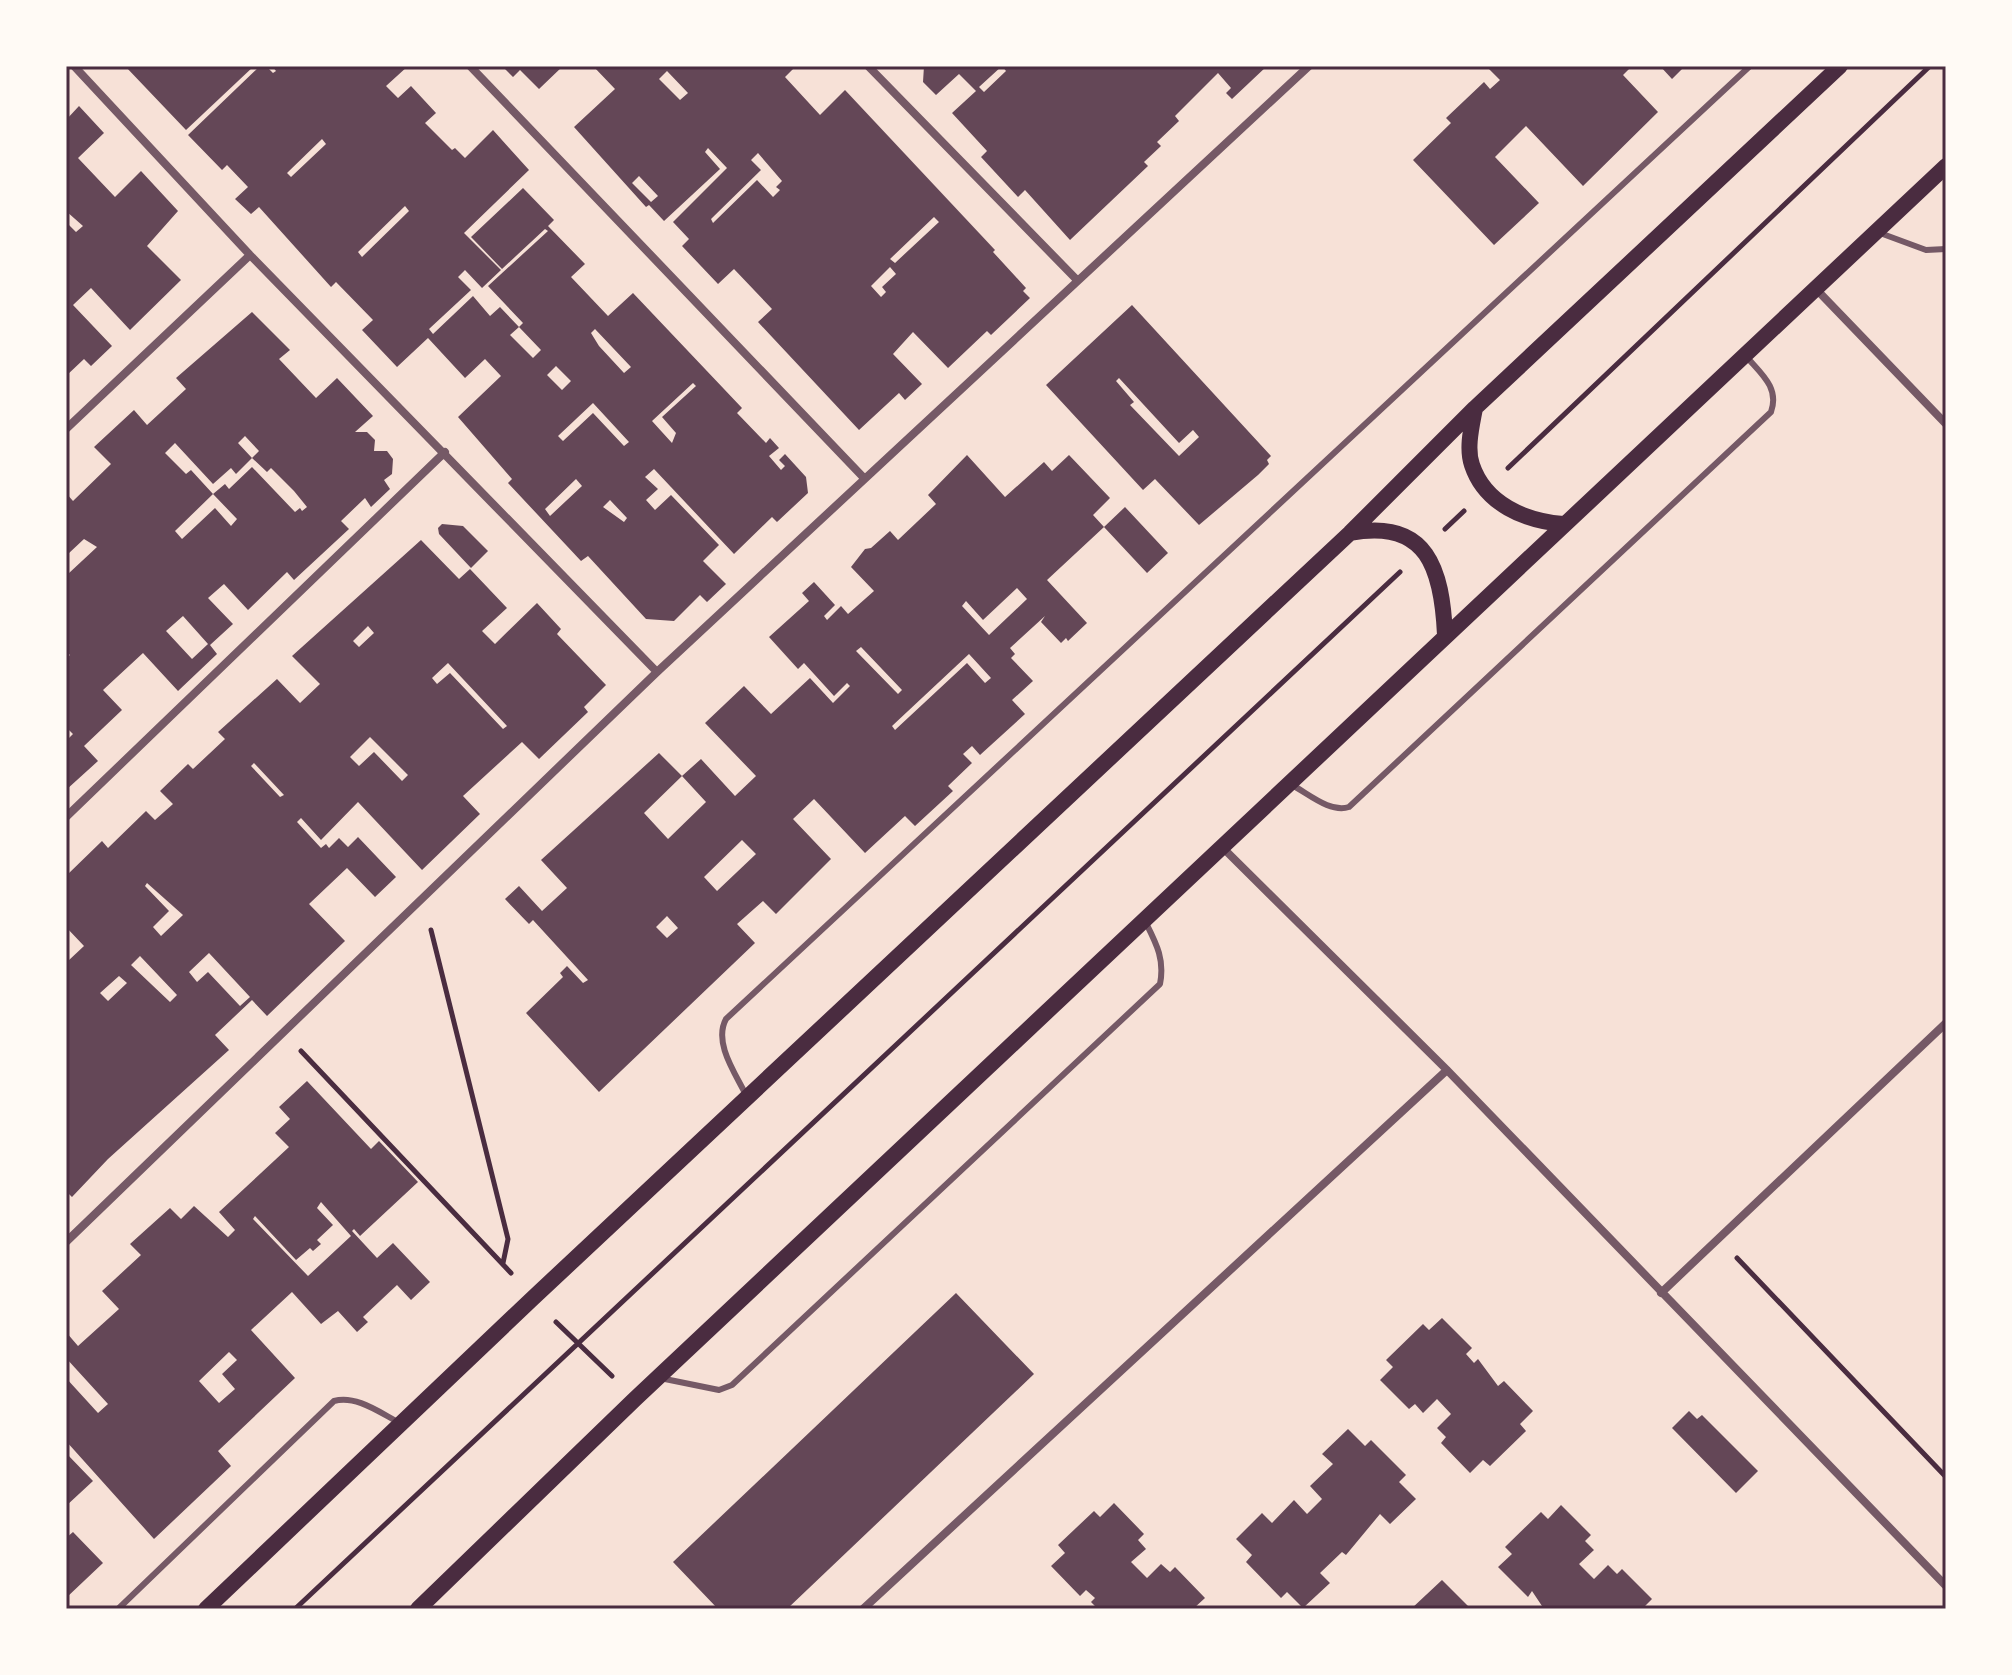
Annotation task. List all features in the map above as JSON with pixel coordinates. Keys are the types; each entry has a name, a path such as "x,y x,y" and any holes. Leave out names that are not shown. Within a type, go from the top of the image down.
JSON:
{"main road":[{"path":"206,1609 400,1423 1350,533 1475,408 1840,66"},
{"path":"418,1609 635,1399 1946,166"},
{"path":"1475,408 1470,438 1471,464 1486,490 1511,510 1533,522 1563,524"},
{"path":"1350,533 1385,529 1401,534 1422,551 1435,567 1443,592 1445,635"}],"street":[{"path":"74,66 250,255 657,672"},
{"path":"470,66 863,477"},
{"path":"66,1242 863,477 1309,66"},
{"path":"872,67 1077,280"},
{"path":"66,429 250,255"},
{"path":"1816,289 1946,424"},
{"path":"66,817 445,452"},
{"path":"1222,847 1447,1070 1946,1586"},
{"path":"1661,1293 1946,1023"},
{"path":"863,1609 1447,1070"}],"lane":[{"path":"747,1097 722,1043 720,1030 726,1019 1750,66"},
{"path":"1877,231 1926,250 1946,249"},
{"path":"1289,783 1340,810 1349,807 1771,412 1776,400 1773,388 1744,354"},
{"path":"660,1378 719,1390 732,1385 1160,984 1164,968 1161,953 1144,919"},
{"path":"118,1609 334,1401 346,1398 357,1401 400,1423"}],"path":[{"path":"295,1609 1422,551 1930,66"},
{"path":"423,898 508,1239 503,1263"},
{"path":"284,1032 533,1298 635,1399"},
{"path":"1718,1239 1946,1477"}],"building":[{"path":"125,66 254,66 186,130"},
{"path":"260,66 266,66 273,73 276,71 272,66 408,66 386,86 398,98 411,86 436,113 425,123 452,150 455,148 465,158 493,130 529,170 464,233 501,270 482,288 465,270 458,277 471,290 429,329 433,334 473,296 490,316 500,307 519,327 523,323 488,286 548,231 545,229 502,269 471,237 523,188 554,220 548,226 585,264 571,277 608,316 633,293 742,408 737,413 766,443 770,438 779,448 769,456 781,470 785,466 779,460 785,454 806,477 808,493 777,522 772,517 734,554 654,469 645,477 658,489 646,500 655,510 671,495 719,545 703,561 726,584 707,602 700,595 674,621 646,619 588,556 581,561 508,483 512,479 458,417 501,376 485,359 465,378 428,338 397,367 362,330 373,320 336,282 331,287 259,207 251,214 235,199 248,187 227,165 222,170 188,135","holes":["322,139 326,144 291,177 287,173","405,206 409,211 362,257 358,252","519,327 541,350 533,358 510,335","595,329 631,367 624,373 591,333","556,366 571,381 562,390 547,375","693,383 696,386 662,417 676,433 672,443 652,421","593,403 629,442 624,446 593,413 563,441 558,436","576,479 582,486 550,516 545,509","610,500 627,518 624,522 603,507"]},
{"path":"502,66 563,66 539,89 520,70 513,77"},
{"path":"593,66 796,66 785,77 820,115 845,90 995,250 993,252 1026,288 1023,291 1030,298 991,335 987,331 948,368 913,332 893,354 922,384 905,400 899,393 859,430 758,322 772,309 734,269 718,284 682,246 689,239 673,222 727,168 708,148 705,152 720,169 664,221 649,205 646,207 574,127 615,89","holes":["667,71 688,93 680,100 659,79","758,153 782,181 776,187 780,190 773,197 757,180 713,223 711,219 761,170 751,160","639,176 658,196 651,202 632,183","934,217 939,222 895,263 890,259","890,267 896,274 882,287 886,292 881,297 871,286"]},
{"path":"924,66 1002,66 1267,66 1232,99 1226,93 1231,88 1218,73 1175,116 1179,121 1157,142 1161,146 1144,162 1148,166 1070,240 1025,190 1018,197 981,157 987,151 952,113 976,91 959,74 936,95 923,82","holes":["1002,66 1006,71 984,92 979,87"]},
{"path":"1486,66 1632,66 1623,75 1658,112 1583,186 1526,126 1495,157 1539,203 1494,245 1413,160 1451,123 1446,118 1484,82 1490,89 1500,80"},
{"path":"1660,66 1685,66 1672,79"},
{"path":"79,106 104,133 78,158 115,197 141,171 178,211 147,246 181,280 130,330 91,288 73,305 112,346 91,366 84,359 66,376 66,222 76,232 83,226 66,211 66,120"},
{"path":"1132,305 1271,456 1267,460 1269,464 1199,525 1155,479 1143,490 1046,385","holes":["1119,378 1179,443 1193,430 1199,437 1179,456 1130,405 1134,402 1116,381"]},
{"path":"252,312 290,350 279,359 316,398 337,378 373,416 355,432 367,432 375,440 374,451 387,451 393,459 392,474 384,480 390,489 371,507 365,498 341,521 349,529 294,580 287,572 248,610 224,584 208,598 233,624 210,645 217,654 178,691 143,653 103,690 122,710 84,746 98,761 66,790 66,735 69,738 73,734 66,727 66,660 70,655 66,650 66,572 68,574 97,547 84,539 68,554 66,552 66,493 73,501 111,464 94,447 134,410 147,425 186,389 176,378","holes":["245,436 259,451 252,458 238,443","175,443 213,484 231,468 236,474 252,458 267,472 271,468 307,507 295,512 252,467 229,489 225,484 213,494 191,470 186,474 165,453","213,494 237,519 231,526 215,508 182,539 175,531","183,616 208,644 192,659 166,631"]},
{"path":"967,455 1005,497 1044,462 1052,471 1069,455 1110,498 1093,515 1104,527 1047,580 1087,623 1068,641 1066,638 1061,643 1041,622 1045,616 1010,648 1015,654 1011,658 1033,681 1012,700 1025,714 980,755 972,746 963,754 972,763 948,786 953,791 915,826 905,816 865,853 814,799 793,819 831,859 776,914 763,901 737,924 755,943 599,1092 526,1013 563,977 560,973 567,966 583,983 588,980 533,920 529,924 505,899 519,886 542,911 567,888 541,860 659,753 682,776 701,759 735,796 756,776 705,723 744,686 771,714 810,678 833,703 850,686 847,683 834,696 804,663 798,669 769,637 809,601 802,593 814,582 835,605 824,616 827,620 841,606 848,614 874,591 851,567 865,549 871,548 890,531 898,540 936,504 928,495","holes":["1017,588 1027,599 989,635 962,606 966,601 983,620","861,647 902,690 898,694 856,651","969,654 991,678 985,683 967,663 895,730 892,726","682,776 706,802 668,839 644,813","742,840 756,854 717,891 704,877","667,916 678,928 667,938 656,927"]},
{"path":"1125,507 1168,553 1147,573 1104,527"},
{"path":"442,524 463,526 488,551 471,568 439,534 438,528"},
{"path":"421,540 459,579 470,569 507,608 482,631 495,644 537,603 561,629 557,634 606,685 584,707 588,712 539,759 522,742 463,796 480,814 422,870 358,802 321,840 301,818 297,822 321,848 326,844 329,848 339,838 348,847 358,837 396,877 375,897 347,868 309,904 345,941 267,1016 252,1000 215,1035 229,1050 108,1159 72,1197 66,1191 66,958 68,961 84,946 66,927 66,876 102,841 108,848 146,811 155,820 173,804 160,791 188,764 193,769 225,739 218,732 277,679 300,703 320,684 292,656","holes":["368,626 374,633 359,647 353,641","448,663 507,726 503,729 450,673 437,684 432,678","370,737 408,775 402,781 374,752 359,766 350,757","254,763 284,795 280,797 251,766","147,883 183,915 161,936 153,927 169,911 145,886","209,953 250,997 240,1006 208,972 197,982 189,972","140,956 177,995 170,1002 131,965","119,976 127,983 108,1001 100,993"]},
{"path":"307,1081 371,1149 379,1141 418,1182 360,1236 354,1229 352,1231 377,1258 393,1243 430,1282 411,1300 397,1285 363,1317 368,1322 357,1332 338,1311 321,1324 292,1292 251,1330 295,1378 218,1451 231,1466 154,1539 66,1441 66,1378 98,1413 108,1404 66,1358 66,1332 78,1346 119,1309 102,1291 141,1255 130,1244 170,1208 181,1219 194,1206 228,1237 235,1230 219,1212 289,1147 275,1133 290,1119 279,1107","holes":["321,1202 351,1236 308,1276 253,1219 255,1216 296,1260 310,1248 313,1251 321,1244 317,1240 333,1225 317,1208","229,1352 237,1360 222,1374 235,1389 219,1403 199,1381"]},
{"path":"956,1293 1034,1374 787,1609 718,1609 673,1562"},
{"path":"1442,1318 1472,1348 1466,1354 1474,1363 1478,1359 1498,1386 1504,1381 1533,1411 1520,1424 1526,1431 1490,1466 1483,1460 1470,1473 1441,1443 1446,1437 1437,1428 1451,1414 1437,1399 1423,1413 1415,1404 1409,1409 1380,1380 1393,1367 1386,1360 1423,1324 1429,1330"},
{"path":"1689,1411 1697,1419 1702,1415 1758,1471 1736,1493 1672,1428"},
{"path":"1348,1429 1365,1446 1371,1440 1406,1475 1399,1482 1416,1499 1390,1524 1380,1514 1346,1555 1342,1552 1320,1573 1330,1583 1303,1608 1287,1592 1281,1598 1246,1562 1252,1555 1236,1539 1262,1513 1272,1523 1294,1500 1307,1514 1322,1499 1310,1486 1333,1464 1322,1454"},
{"path":"66,1453 93,1481 66,1506"},
{"path":"1114,1503 1144,1534 1138,1540 1146,1549 1131,1562 1147,1578 1161,1564 1170,1572 1175,1567 1205,1598 1193,1609 1098,1609 1091,1602 1095,1598 1086,1590 1080,1596 1051,1566 1065,1553 1058,1545 1094,1511 1100,1517"},
{"path":"1561,1505 1591,1535 1585,1541 1594,1550 1579,1564 1594,1579 1608,1565 1617,1574 1622,1569 1652,1599 1642,1609 1544,1609 1532,1591 1528,1597 1498,1567 1512,1554 1505,1547 1541,1512 1548,1519"},
{"path":"73,1532 103,1563 66,1598 66,1538"},
{"path":"1442,1580 1471,1609 1411,1609"}]}
